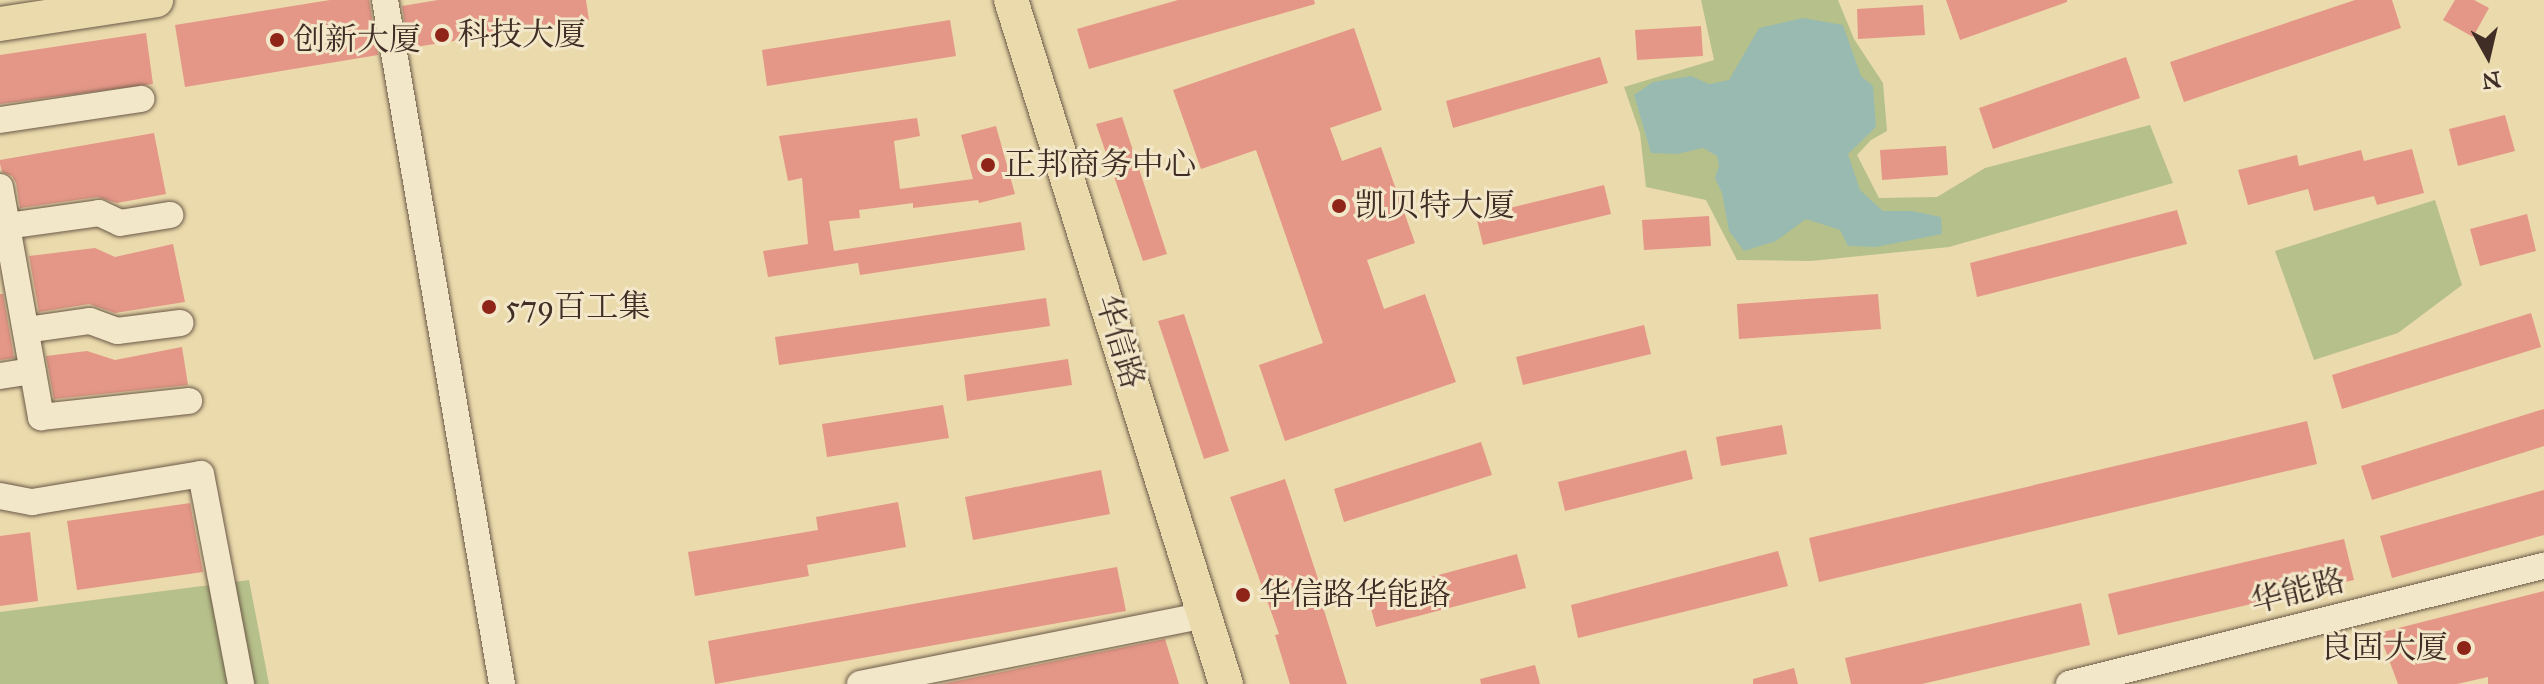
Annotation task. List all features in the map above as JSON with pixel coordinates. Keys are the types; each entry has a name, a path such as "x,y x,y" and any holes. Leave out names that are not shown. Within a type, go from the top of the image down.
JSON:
{"main road":[{"path":"0,24 156,0"},
{"name":"华信路","path":"1011,0 1226,684"}],"street":[{"path":"385,0 502,684"},
{"path":"0,120 141,99"},
{"path":"1,195 7,226 9,292 26,330 41,417 189,401"},
{"path":"7,226 99,213 120,223 170,215"},
{"path":"26,330 90,321 117,331 180,323"},
{"path":"0,376 33,371"},
{"path":"0,496 32,502 201,474 241,684"},
{"name":"华能路","path":"2069,684 2544,566"},
{"path":"860,684 1205,615"}],"green space":[{"path":"1701,0 1838,0 1854,39 1883,83 1887,131 1871,140 1857,155 1879,198 1937,197 1985,168 2150,125 2173,183 1949,247 1811,261 1737,260 1706,200 1646,187 1640,133 1624,87 1714,60"},
{"path":"2435,200 2462,285 2398,333 2314,360 2275,251"},
{"path":"249,580 269,684 0,684 0,612"}],"water":[{"path":"1803,18 1843,25 1861,76 1873,86 1876,127 1848,154 1860,190 1883,211 1912,211 1941,217 1942,234 1876,247 1848,246 1840,230 1806,219 1776,241 1744,251 1729,231 1722,193 1715,178 1719,166 1717,156 1703,148 1677,154 1651,153 1634,95 1653,82 1691,76 1709,84 1729,80 1759,28"}],"building":[{"name":"创新大厦","path":"330,0 369,0 378,55 185,87 175,25"},
{"name":"科技大厦","path":"438,0 586,0 589,20 409,48 402,6"},
{"path":"1178,0 1314,0 1315,4 1089,69 1077,29"},
{"path":"1946,0 2067,0 2067,2 1960,40"},
{"path":"2355,0 2392,0 2401,28 2184,102 2170,62"},
{"path":"2455,0 2474,0 2489,8 2473,37 2443,20"},
{"path":"1923,5 1925,35 1858,39 1857,9"},
{"path":"950,20 956,56 767,86 762,50"},
{"path":"1701,26 1703,56 1637,60 1635,30"},
{"name":"凯贝特大厦","path":"1354,28 1382,110 1330,128 1342,161 1381,147 1415,243 1367,260 1384,309 1425,294 1456,382 1285,441 1259,365 1323,343 1256,150 1201,169 1173,90"},
{"path":"146,33 153,84 0,104 0,55"},
{"path":"1600,57 1608,83 1453,128 1446,101"},
{"path":"2126,57 2140,98 1993,149 1979,108"},
{"path":"2505,115 2515,151 2458,166 2449,129"},
{"path":"1122,117 1167,254 1143,261 1096,124"},
{"path":"917,118 920,136 894,141 900,189 973,179 961,135 996,126 1015,194 979,203 978,200 913,208 913,203 859,210 860,218 829,221 834,251 1021,222 1025,250 860,275 858,263 768,277 763,251 808,244 802,178 788,181 779,136"},
{"path":"154,133 166,194 117,203 97,197 20,208 16,183 12,176 2,172 0,164 0,160"},
{"path":"1946,146 1948,175 1882,180 1880,150"},
{"path":"2412,149 2424,193 2377,205 2374,196 2314,211 2308,189 2248,205 2238,170 2297,155 2299,166 2361,150 2364,161"},
{"path":"1604,185 1611,214 1483,245 1476,216"},
{"path":"2177,210 2187,244 1977,297 1970,263"},
{"path":"2527,214 2536,251 2480,266 2470,229"},
{"path":"1709,216 1711,246 1644,250 1642,220"},
{"path":"173,244 185,302 115,313 89,304 39,312 29,256 95,248 115,257"},
{"path":"0,294 3,294 14,358 0,360"},
{"path":"1878,294 1881,329 1739,339 1737,304"},
{"path":"1046,298 1050,326 779,365 775,337"},
{"path":"2531,313 2541,347 2342,409 2332,375"},
{"path":"1184,314 1229,451 1204,459 1158,321"},
{"path":"1644,325 1651,354 1523,385 1516,357"},
{"path":"182,347 188,385 54,399 46,356 87,351 115,360"},
{"path":"1068,359 1072,385 967,401 964,375"},
{"path":"943,405 949,438 827,457 822,424"},
{"path":"2544,409 2544,446 2372,500 2361,466"},
{"path":"2307,421 2317,464 1819,582 1809,538"},
{"path":"1782,425 1787,454 1721,466 1716,437"},
{"path":"1481,442 1492,475 1344,522 1334,489"},
{"path":"1686,450 1693,479 1565,511 1558,482"},
{"path":"1101,470 1110,514 973,540 965,497"},
{"path":"1285,479 1327,606 1323,607 1347,684 1290,684 1275,635 1279,634 1230,497"},
{"path":"2544,490 2544,535 2392,578 2380,536"},
{"path":"898,502 906,547 807,565 809,576 695,596 688,552 818,530 816,517"},
{"path":"190,503 203,572 77,590 67,521"},
{"path":"30,532 38,601 0,606 0,536"},
{"path":"2344,539 2354,580 2118,635 2108,594"},
{"path":"1778,551 1788,586 1578,638 1571,605"},
{"path":"1517,554 1526,588 1376,627 1367,594"},
{"path":"1117,567 1126,611 715,684 708,641"},
{"name":"良固大厦","path":"2544,591 2544,684 2488,684 2488,677 2457,684 2398,684 2379,633"},
{"path":"2081,603 2090,645 1922,684 1851,684 1845,658"},
{"path":"1165,639 1179,684 942,684"},
{"path":"1535,665 1540,684 1481,684 1480,679"},
{"path":"1794,668 1798,684 1753,684 1753,679"}],"place":[{"name":"科技大厦","path":"442,35"},
{"name":"创新大厦","path":"277,40"},
{"name":"正邦商务中心","path":"988,165"},
{"name":"凯贝特大厦","path":"1339,206"},
{"name":"579百工集","path":"489,307"},
{"name":"华信路华能路","path":"1243,595"},
{"name":"良固大厦","path":"2464,648"}]}
